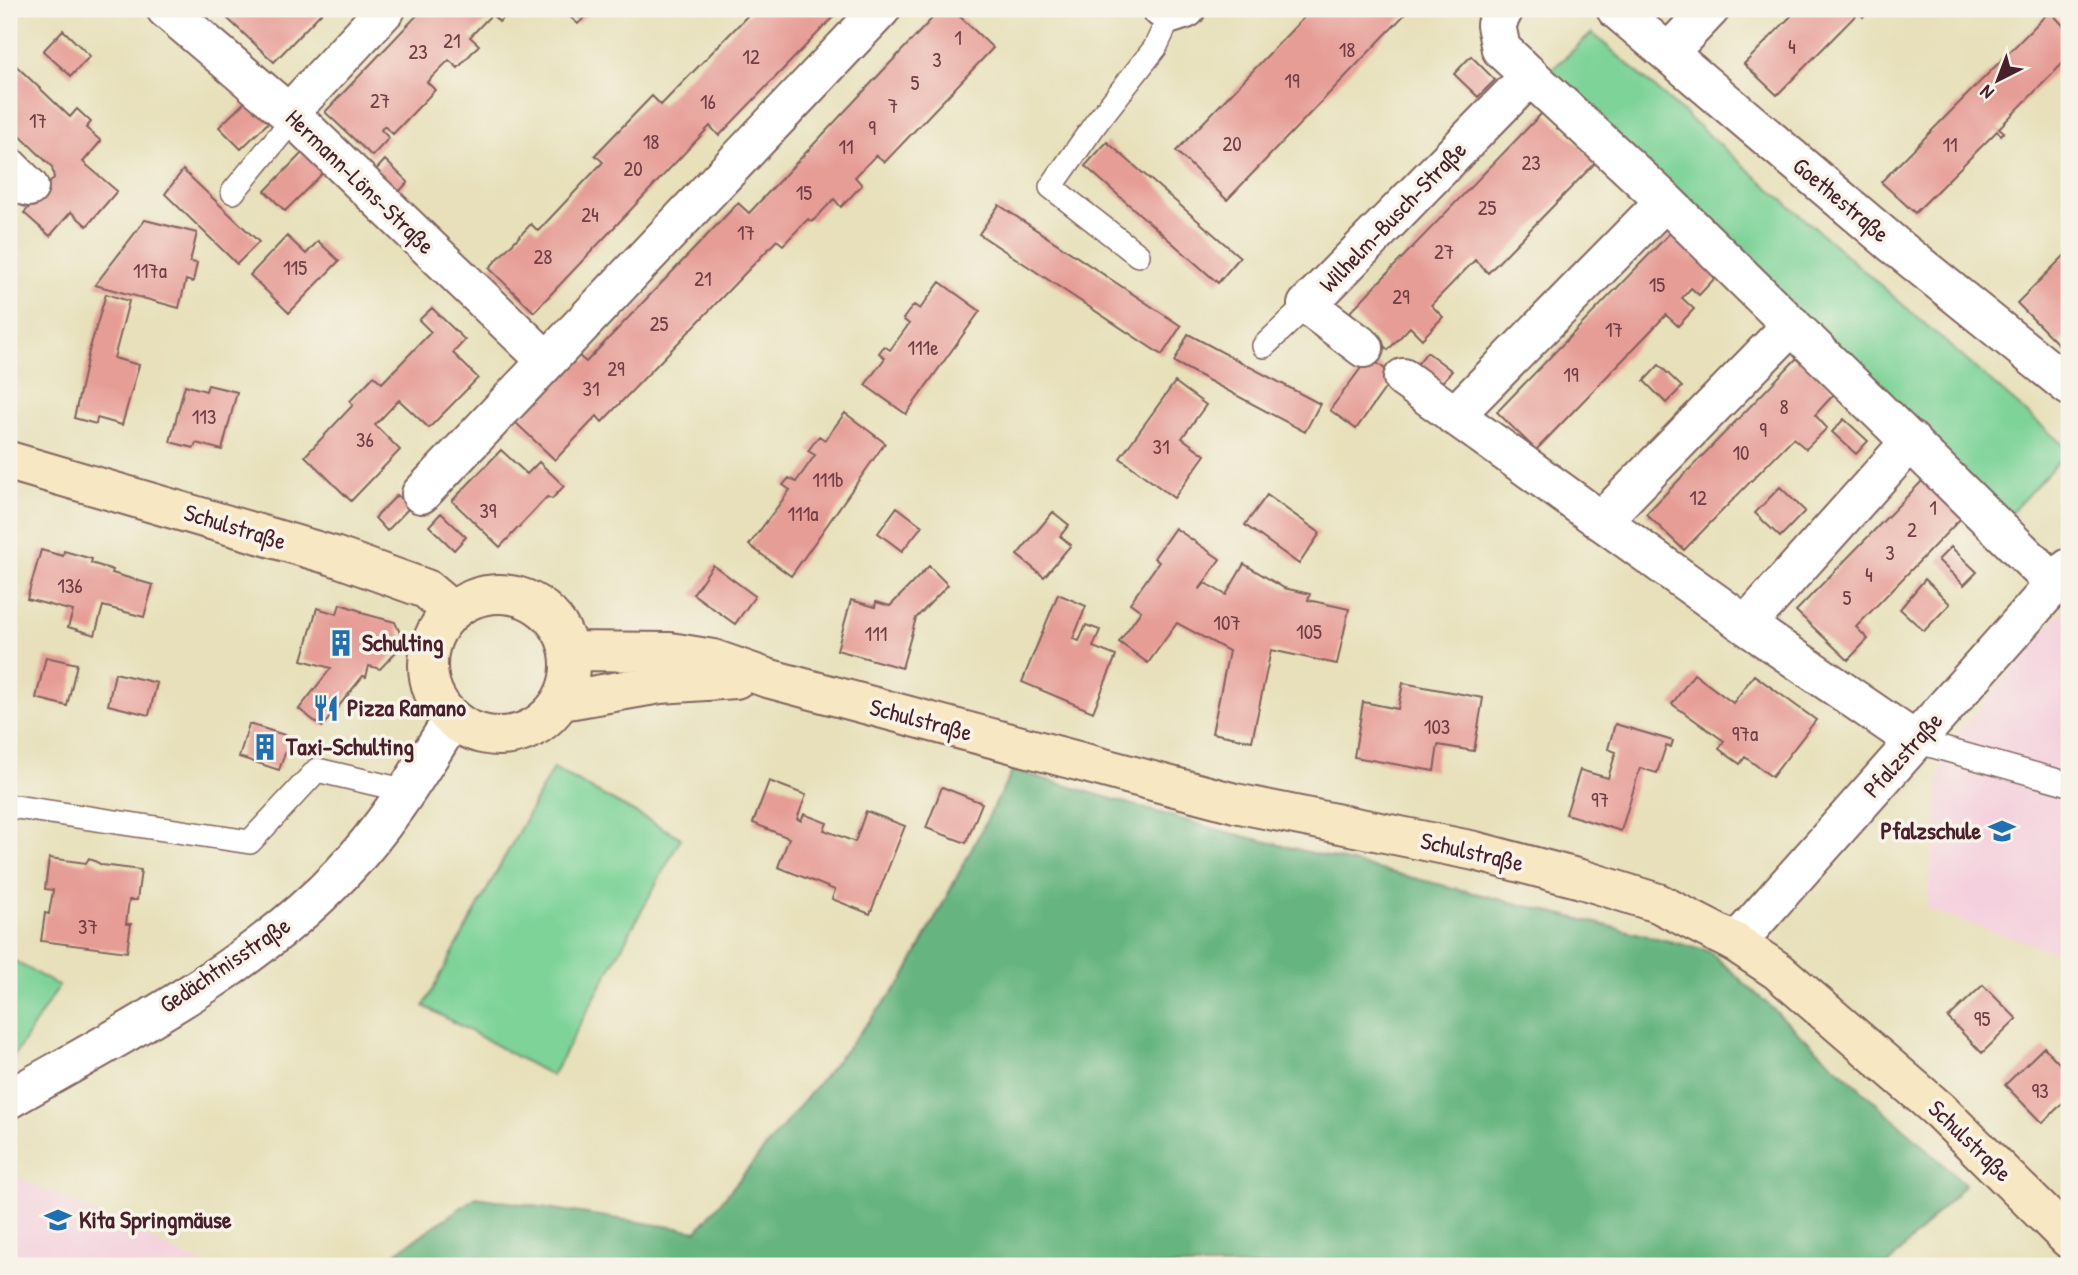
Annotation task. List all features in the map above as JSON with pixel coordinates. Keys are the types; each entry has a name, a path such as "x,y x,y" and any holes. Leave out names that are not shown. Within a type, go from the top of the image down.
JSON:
{"main road":[{"name":"Schulstraße","path":"9,461 334,556 426,589 452,611"},
{"path":"491,594 512,595 533,602 550,614 562,632 569,651 571,668 562,701 545,720 524,733 499,737 486,735 452,720 432,691 428,674 432,639 441,624 452,611 471,599 491,594"},
{"name":"Schulstraße","path":"569,651 670,652 713,660 766,678 1235,803 1475,850 1658,903 1736,943 1778,971 1940,1111 2069,1239"},
{"name":"Schulstraße","path":"562,701 660,684 766,678"}],"street":[{"name":"Hermann-Löns-Straße","path":"166,9 292,116 547,361"},
{"path":"292,116 386,9"},
{"path":"421,495 881,9"},
{"path":"1504,9 1496,25 1500,49 1665,201 1911,442 2062,576"},
{"name":"Goethestraße","path":"1616,9 1894,244 2069,386"},
{"path":"1668,53 1710,9"},
{"name":"Wilhelm-Busch-Straße","path":"1364,348 1307,305 1529,77"},
{"path":"1454,416 1665,201"},
{"path":"1601,521 1791,325"},
{"path":"1403,378 1746,625 1916,741"},
{"path":"1746,625 1911,442"},
{"name":"Pfalzstraße","path":"1736,943 2062,576"},
{"name":"Gedächtnisstraße","path":"9,1099 214,978 265,942 301,912 340,875 382,827 452,720"}],"lane":[{"path":"1138,255 1051,187 1096,123 1155,48 1173,10"},
{"path":"233,192 292,116"},
{"path":"1264,346 1307,305"},
{"path":"1916,741 2069,785"},
{"path":"9,806 250,842 317,770 407,791"}],"shaded area":[{"name":"Pfalzschule","path":"2069,603 2069,956 1927,910 1942,753"},
{"name":"Kita Springmäuse","path":"9,1173 207,1266 9,1266"}],"green space":[{"path":"1592,33 2069,450 2009,515 1547,74"},
{"path":"553,768 681,838 552,1076 424,1006"},
{"path":"1013,770 1215,829 1709,951 1965,1184 1887,1266 377,1266 476,1197 697,1231 903,980"},
{"path":"9,958 59,986 9,1064"}],"building":[{"path":"236,9 325,9 274,62 227,18"},
{"path":"423,9 512,9 499,22 492,14 470,37 479,45 458,68 449,60 427,82 435,90 393,134 384,126 381,130 389,138 372,156 325,112"},
{"path":"561,9 590,9 592,10 578,24"},
{"path":"754,9 841,9 719,136 710,126 534,312 489,268 531,224 538,231 603,162 595,155 652,96 661,105"},
{"path":"941,9 952,9 993,48 885,162 876,155 855,177 862,185 841,207 834,199 812,222 808,219 783,245 777,240 602,422 597,416 555,460 515,422 579,356 586,362 738,203 749,213"},
{"path":"1312,9 1410,9 1227,200 1176,151"},
{"path":"1798,9 1860,9 1866,14 1863,17 1859,12 1777,95 1744,64"},
{"path":"2050,11 2069,32 2069,57 1999,128 2004,132 2001,135 1997,131 1915,213 1881,182"},
{"path":"63,30 90,56 71,76 43,51"},
{"path":"1471,56 1495,80 1478,97 1454,74"},
{"path":"9,59 70,117 77,109 91,122 86,128 101,141 83,162 117,191 87,226 71,212 50,236 24,213 54,178 52,167 9,125"},
{"path":"251,96 273,118 241,149 219,127"},
{"path":"1544,111 1596,162 1488,273 1475,260 1431,305 1443,317 1422,339 1410,327 1388,350 1350,312"},
{"path":"1107,142 1240,257 1218,283 1085,166"},
{"path":"306,149 327,169 285,211 265,191"},
{"path":"385,160 408,182 397,194 374,172"},
{"path":"183,170 259,242 237,264 165,194"},
{"path":"999,205 1181,326 1162,355 979,234"},
{"path":"145,220 197,233 190,262 197,263 193,282 186,280 179,308 95,285"},
{"path":"1670,233 1716,277 1699,295 1691,288 1682,298 1694,309 1678,326 1666,315 1536,450 1497,412"},
{"path":"287,236 306,254 318,241 339,261 289,313 250,275"},
{"path":"2069,251 2069,333 2058,344 2017,303"},
{"path":"940,282 980,311 906,414 865,385 885,358 879,353 884,346 890,350 909,324 903,319 908,312 914,305 920,309"},
{"path":"106,294 129,301 114,358 139,365 122,425 97,418 96,424 74,418 89,351"},
{"path":"432,308 465,340 453,353 478,378 429,428 399,400 375,425 400,450 351,501 305,456 353,405 350,401 374,376 382,383 431,332 419,320"},
{"path":"1188,334 1320,404 1305,432 1174,362"},
{"path":"1427,352 1452,371 1439,386 1415,367"},
{"path":"1369,357 1394,376 1356,429 1330,410"},
{"path":"1798,357 1836,392 1815,415 1827,428 1806,449 1793,438 1684,550 1646,514"},
{"path":"1659,365 1682,387 1666,403 1644,381"},
{"path":"1175,382 1206,405 1182,438 1205,455 1174,498 1120,458"},
{"path":"185,385 206,391 208,385 237,392 222,450 196,443 194,448 170,442"},
{"path":"845,413 885,443 791,576 749,545 790,490 783,485 789,478 796,482 815,455 808,451 819,436 825,440"},
{"path":"1844,419 1868,441 1856,454 1832,432"},
{"path":"501,450 527,474 539,462 564,486 552,499 547,497 500,547 452,501"},
{"path":"1925,478 1964,515 1856,627 1868,639 1848,660 1796,611"},
{"path":"1780,487 1805,511 1780,537 1755,513"},
{"path":"397,495 410,507 387,531 375,518"},
{"path":"1267,495 1320,533 1299,564 1245,525"},
{"path":"897,507 922,526 902,551 878,533"},
{"path":"1053,512 1069,525 1060,536 1071,545 1044,577 1017,555"},
{"path":"441,513 466,537 454,550 429,526"},
{"path":"1175,528 1220,559 1199,590 1205,583 1226,595 1244,564 1284,588 1310,594 1308,600 1349,609 1337,664 1271,650 1252,741 1212,733 1229,651 1177,623 1148,663 1119,642 1141,611 1130,603 1159,562 1154,558"},
{"path":"1951,547 1977,572 1964,585 1938,560"},
{"path":"41,550 63,556 64,551 92,559 91,563 113,570 112,573 153,585 144,617 103,606 95,635 68,627 73,611 27,599"},
{"path":"713,565 755,596 735,624 693,594"},
{"path":"929,566 948,585 916,618 902,668 837,650 851,600 875,607 876,602 890,606"},
{"path":"1925,579 1950,604 1924,631 1900,609"},
{"path":"1058,594 1086,606 1073,639 1079,641 1086,625 1100,630 1093,647 1116,656 1093,712 1022,682"},
{"path":"340,604 395,622 401,635 397,651 380,669 369,666 366,677 363,676 322,727 299,709 331,668 302,660 317,608 337,614"},
{"path":"46,657 77,664 67,706 36,698"},
{"path":"115,673 157,683 149,715 108,705"},
{"path":"1694,674 1733,703 1754,675 1816,720 1772,777 1745,757 1740,764 1719,749 1724,741 1672,704"},
{"path":"1403,683 1483,698 1474,751 1438,745 1434,771 1354,757 1363,702 1398,709"},
{"name":"Taxi-Schulting","path":"249,724 291,737 279,770 239,757"},
{"path":"1615,724 1673,741 1671,747 1666,746 1657,773 1640,768 1621,831 1566,814 1580,770 1608,778 1616,752 1608,749"},
{"path":"769,781 806,795 797,819 801,821 804,814 827,823 824,830 855,842 866,811 905,826 870,914 832,899 835,890 778,867 789,838 753,823"},
{"path":"942,787 982,803 966,843 926,828"},
{"path":"49,858 86,863 89,858 102,865 141,870 137,900 129,900 126,924 131,924 127,952 41,941 45,913 49,914 53,890 45,889"},
{"path":"1983,985 2017,1019 1982,1053 1948,1018"},
{"path":"2044,1047 2069,1074 2069,1097 2042,1123 2005,1085"}],"place":[{"name":"Schulting","path":"341,643"},
{"name":"Pizza Ramano","path":"326,708"},
{"name":"Taxi-Schulting","path":"265,747"},
{"name":"Pfalzschule","path":"2002,831"},
{"name":"Kita Springmäuse","path":"58,1220"}]}
